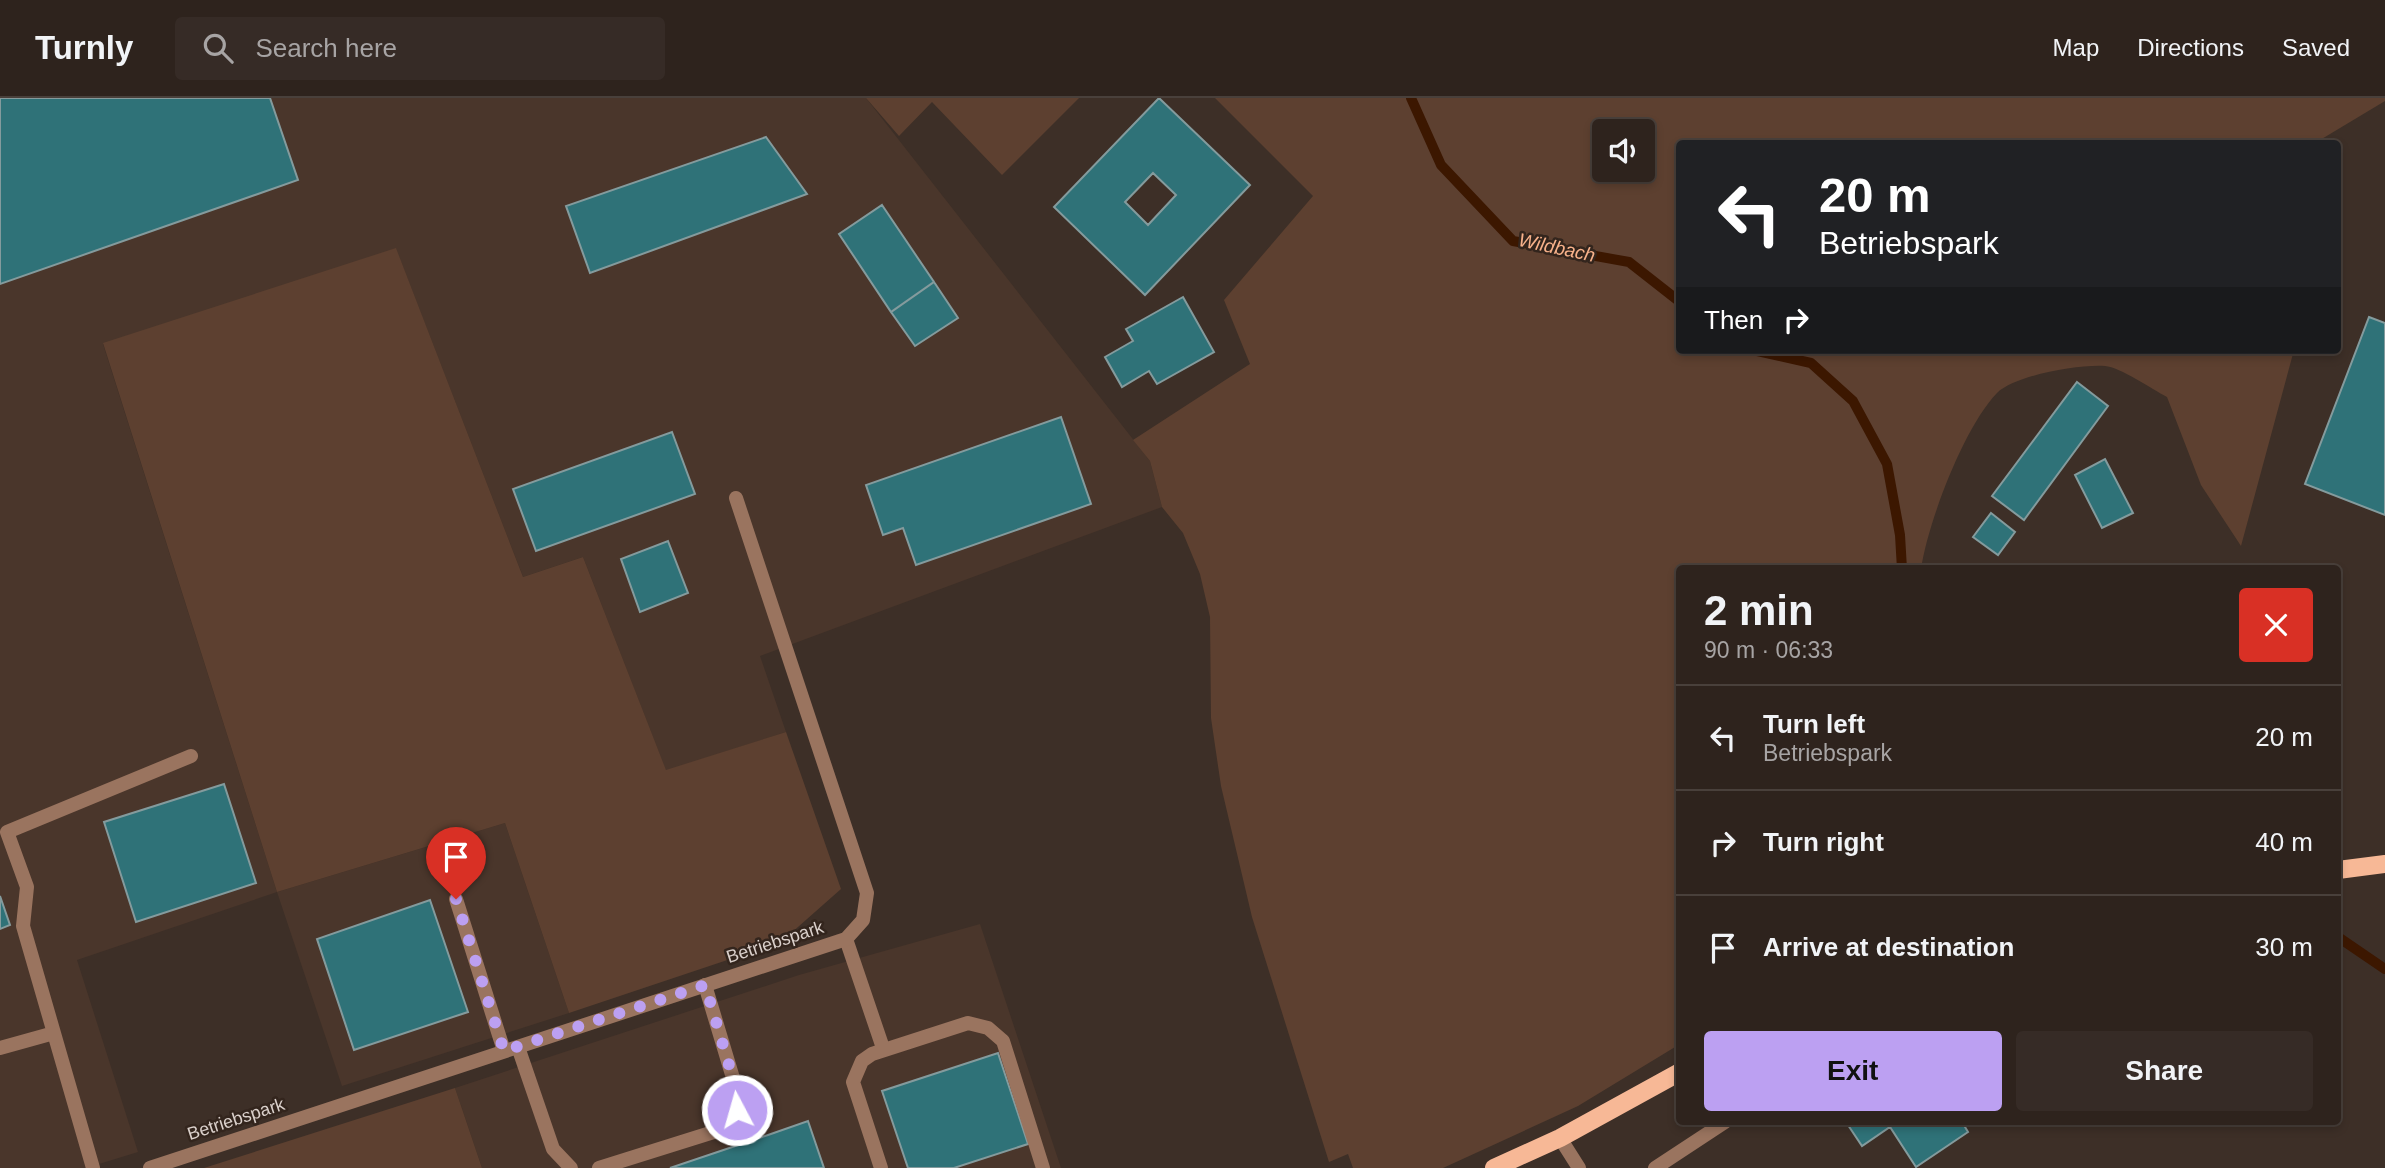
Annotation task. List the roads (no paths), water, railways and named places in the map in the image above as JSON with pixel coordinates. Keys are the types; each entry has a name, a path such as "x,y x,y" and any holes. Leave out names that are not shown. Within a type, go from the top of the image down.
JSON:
{"main road":[{"path":"2341,870 2385,864"},
{"path":"1494,1168 1560,1138 1676,1074"}],"street":[{"name":"Betriebspark","path":"150,1168 846,939 863,920 867,893 736,498"},
{"path":"93,1168 23,926 27,887 3,827 191,756"},
{"path":"456,899 511,1049 553,1149 572,1168"},
{"path":"846,939 883,1048"},
{"path":"599,1168 720,1130 737,1110 739,1098 705,985"},
{"path":"881,1168 853,1082 862,1060 883,1048 968,1023 988,1028 1003,1041 1044,1168"},
{"path":"0,1048 54,1033"},
{"path":"1655,1168 1720,1125"},
{"path":"1560,1138 1579,1168"}],"waterway":[{"name":"Wildbach","path":"1411,98 1441,165 1513,241 1629,262 1676,299"},
{"name":"Wildbach","path":"1771,354 1811,363 1853,401 1887,464 1900,535 1902,565"},
{"name":"Wildbach","path":"2341,939 2385,969"}]}
